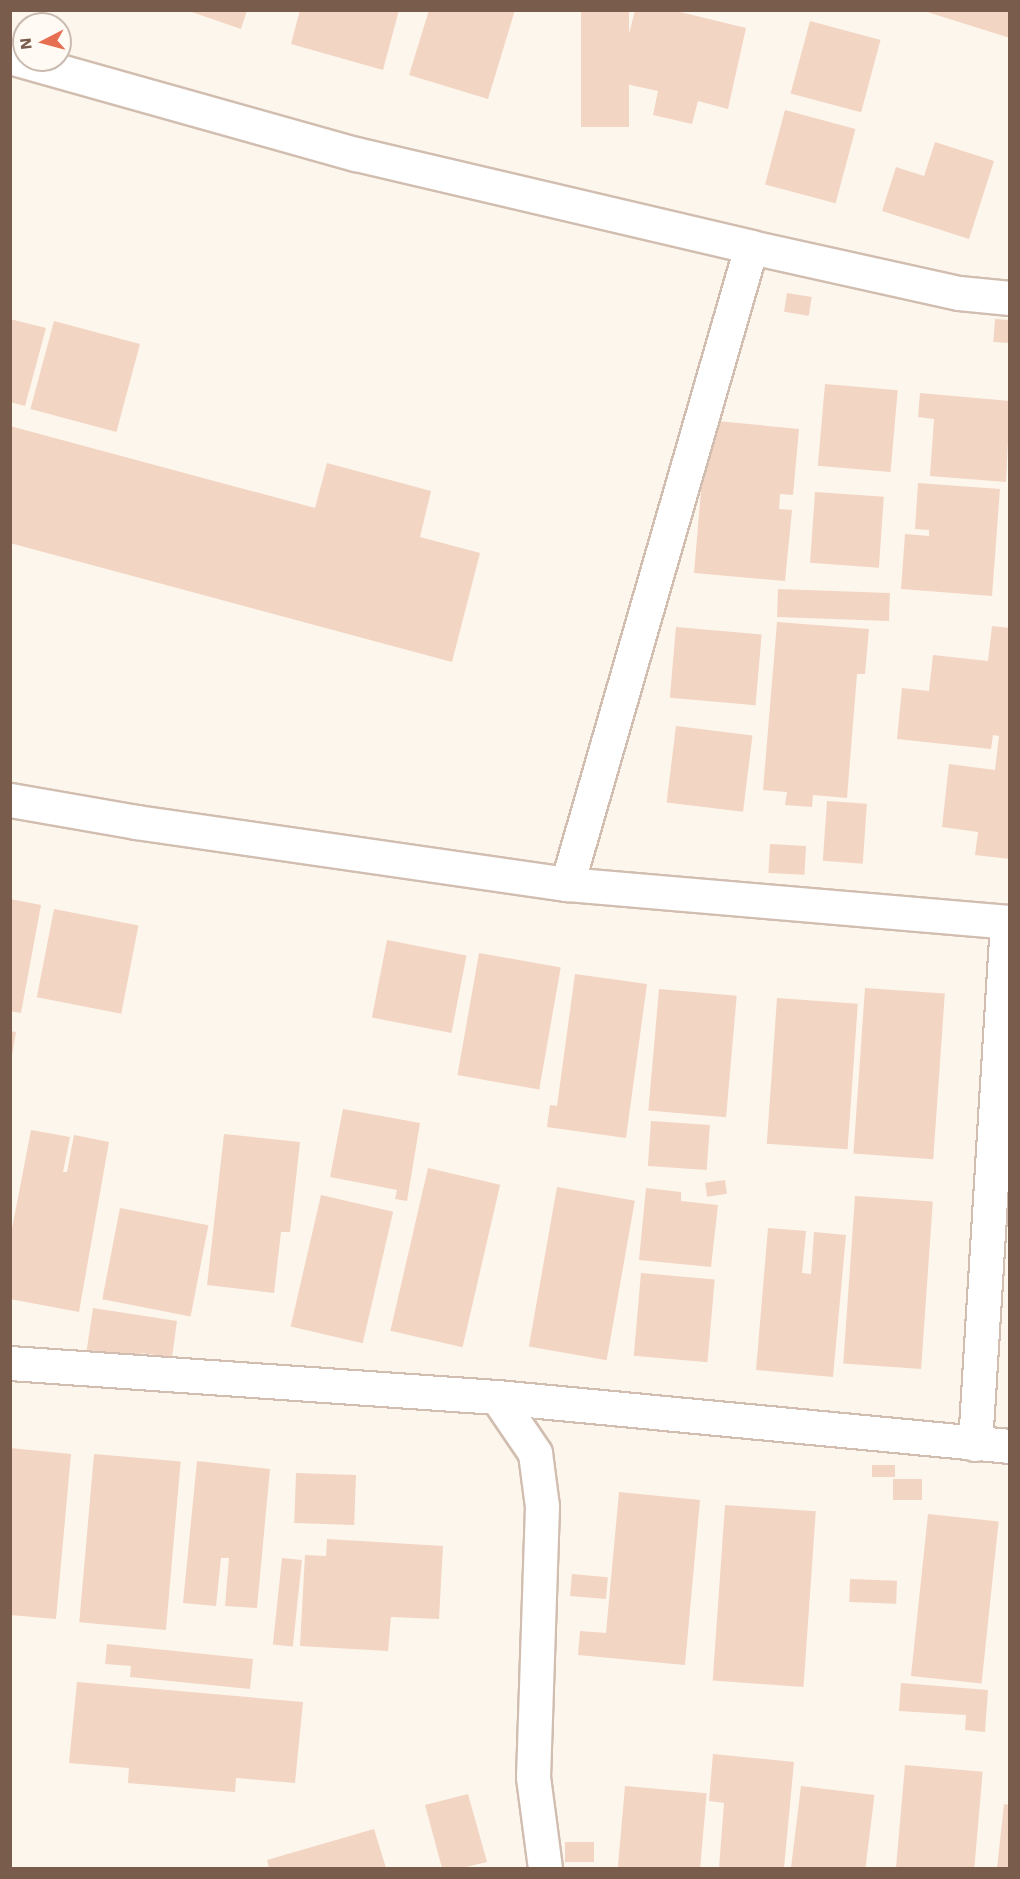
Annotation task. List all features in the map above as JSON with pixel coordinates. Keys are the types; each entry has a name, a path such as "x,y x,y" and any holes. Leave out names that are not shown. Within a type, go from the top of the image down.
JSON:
{"street":[{"path":"10,57 356,154 751,247 959,292 1010,298"},
{"path":"567,884 751,247"},
{"path":"10,800 135,822 567,884 1008,922 975,1444"},
{"path":"10,1363 497,1397 1010,1446"},
{"path":"497,1397 535,1453 543,1506 533,1777 545,1869"}],"building":[{"path":"186,10 247,10 241,29"},
{"path":"300,10 399,10 383,70 291,44"},
{"path":"429,10 515,10 488,99 409,75"},
{"path":"581,10 629,10 629,127 581,127"},
{"path":"635,10 672,10 746,28 728,109 698,101 692,124 653,115 658,91 617,82"},
{"path":"1010,10 1010,38 924,11"},
{"path":"810,21 881,40 861,112 791,93"},
{"path":"785,110 856,129 836,203 765,184"},
{"path":"935,142 994,161 969,239 882,211 896,167 924,176"},
{"path":"787,293 812,297 809,316 784,312"},
{"path":"10,319 46,328 25,406 10,402"},
{"path":"995,319 1010,320 1008,343 993,342"},
{"path":"54,321 140,344 116,432 30,409"},
{"path":"825,384 898,390 891,472 818,466"},
{"path":"920,393 1010,401 1006,482 930,476 934,419 918,417"},
{"path":"707,420 799,429 793,495 780,494 779,509 792,510 785,581 694,573"},
{"path":"10,426 315,508 327,463 431,491 420,537 480,553 452,662 10,543"},
{"path":"918,483 1000,489 992,596 901,589 905,534 929,536 929,530 915,529"},
{"path":"815,492 884,497 879,568 810,563"},
{"path":"778,589 890,593 889,621 777,617"},
{"path":"777,622 869,629 865,674 857,674 847,798 813,795 812,807 785,805 787,792 763,790"},
{"path":"992,626 1010,628 1010,859 975,855 978,832 942,827 949,764 995,770 999,736 993,735 991,749 897,739 902,688 929,691 933,655 988,661"},
{"path":"676,627 762,634 755,705 670,698"},
{"path":"676,726 752,735 743,812 667,802"},
{"path":"827,801 867,804 863,864 823,861"},
{"path":"770,844 806,846 804,875 768,873"},
{"path":"10,899 41,905 21,1013 10,1011"},
{"path":"54,909 138,925 121,1014 37,997"},
{"path":"387,940 467,955 451,1033 372,1018"},
{"path":"479,953 561,967 539,1090 457,1075"},
{"path":"575,974 647,984 626,1138 547,1127 550,1105 557,1106"},
{"path":"865,988 945,994 933,1159 853,1154"},
{"path":"659,989 737,996 726,1117 648,1111"},
{"path":"777,998 858,1004 848,1149 767,1144"},
{"path":"10,1031 16,1032 12,1055 10,1055"},
{"path":"343,1109 420,1123 407,1201 395,1199 397,1190 330,1177"},
{"path":"651,1121 710,1125 707,1170 648,1166"},
{"path":"31,1130 70,1137 63,1172 67,1172 74,1135 109,1142 79,1312 10,1299 10,1239"},
{"path":"224,1134 300,1142 290,1232 281,1232 274,1293 207,1285"},
{"path":"428,1168 500,1185 463,1347 390,1331"},
{"path":"725,1180 727,1194 707,1197 705,1183"},
{"path":"557,1187 635,1201 607,1360 529,1347"},
{"path":"646,1188 681,1192 681,1201 718,1205 711,1267 639,1260"},
{"path":"321,1195 393,1212 363,1343 291,1327"},
{"path":"855,1196 933,1201 921,1369 843,1364"},
{"path":"120,1208 208,1225 191,1316 102,1299"},
{"path":"768,1228 806,1231 802,1273 811,1274 814,1232 846,1235 833,1377 756,1370"},
{"path":"641,1273 715,1279 707,1362 634,1356"},
{"path":"93,1308 177,1321 172,1357 141,1353 139,1363 86,1355"},
{"path":"10,1448 71,1454 56,1619 10,1615"},
{"path":"94,1454 181,1462 166,1630 79,1622"},
{"path":"197,1461 270,1469 257,1608 225,1606 229,1558 221,1558 216,1606 183,1603"},
{"path":"872,1465 895,1465 895,1477 872,1477"},
{"path":"296,1473 356,1475 354,1525 294,1523"},
{"path":"893,1479 922,1479 922,1500 893,1500"},
{"path":"619,1492 700,1500 685,1665 578,1655 580,1631 606,1633"},
{"path":"725,1505 816,1511 804,1687 713,1681"},
{"path":"928,1514 999,1521 982,1684 911,1676"},
{"path":"327,1539 443,1546 439,1619 391,1617 388,1651 300,1646 305,1555 326,1556"},
{"path":"282,1558 302,1560 293,1647 273,1645"},
{"path":"572,1574 608,1577 606,1599 570,1596"},
{"path":"850,1579 897,1581 896,1604 849,1602"},
{"path":"107,1644 253,1659 250,1689 130,1677 131,1666 105,1664"},
{"path":"77,1682 303,1702 295,1783 236,1778 235,1792 128,1783 129,1768 69,1763"},
{"path":"901,1683 988,1690 985,1732 965,1730 966,1715 899,1711"},
{"path":"713,1754 794,1762 784,1868 719,1868 724,1803 709,1801"},
{"path":"905,1765 983,1772 974,1868 896,1868"},
{"path":"625,1786 707,1793 700,1868 618,1868"},
{"path":"801,1786 874,1795 865,1868 791,1868"},
{"path":"468,1794 487,1862 462,1868 442,1868 425,1805"},
{"path":"1004,1804 1010,1805 1010,1868 997,1868"},
{"path":"374,1829 386,1868 269,1868 267,1860"},
{"path":"565,1842 594,1842 594,1862 565,1862"}]}
